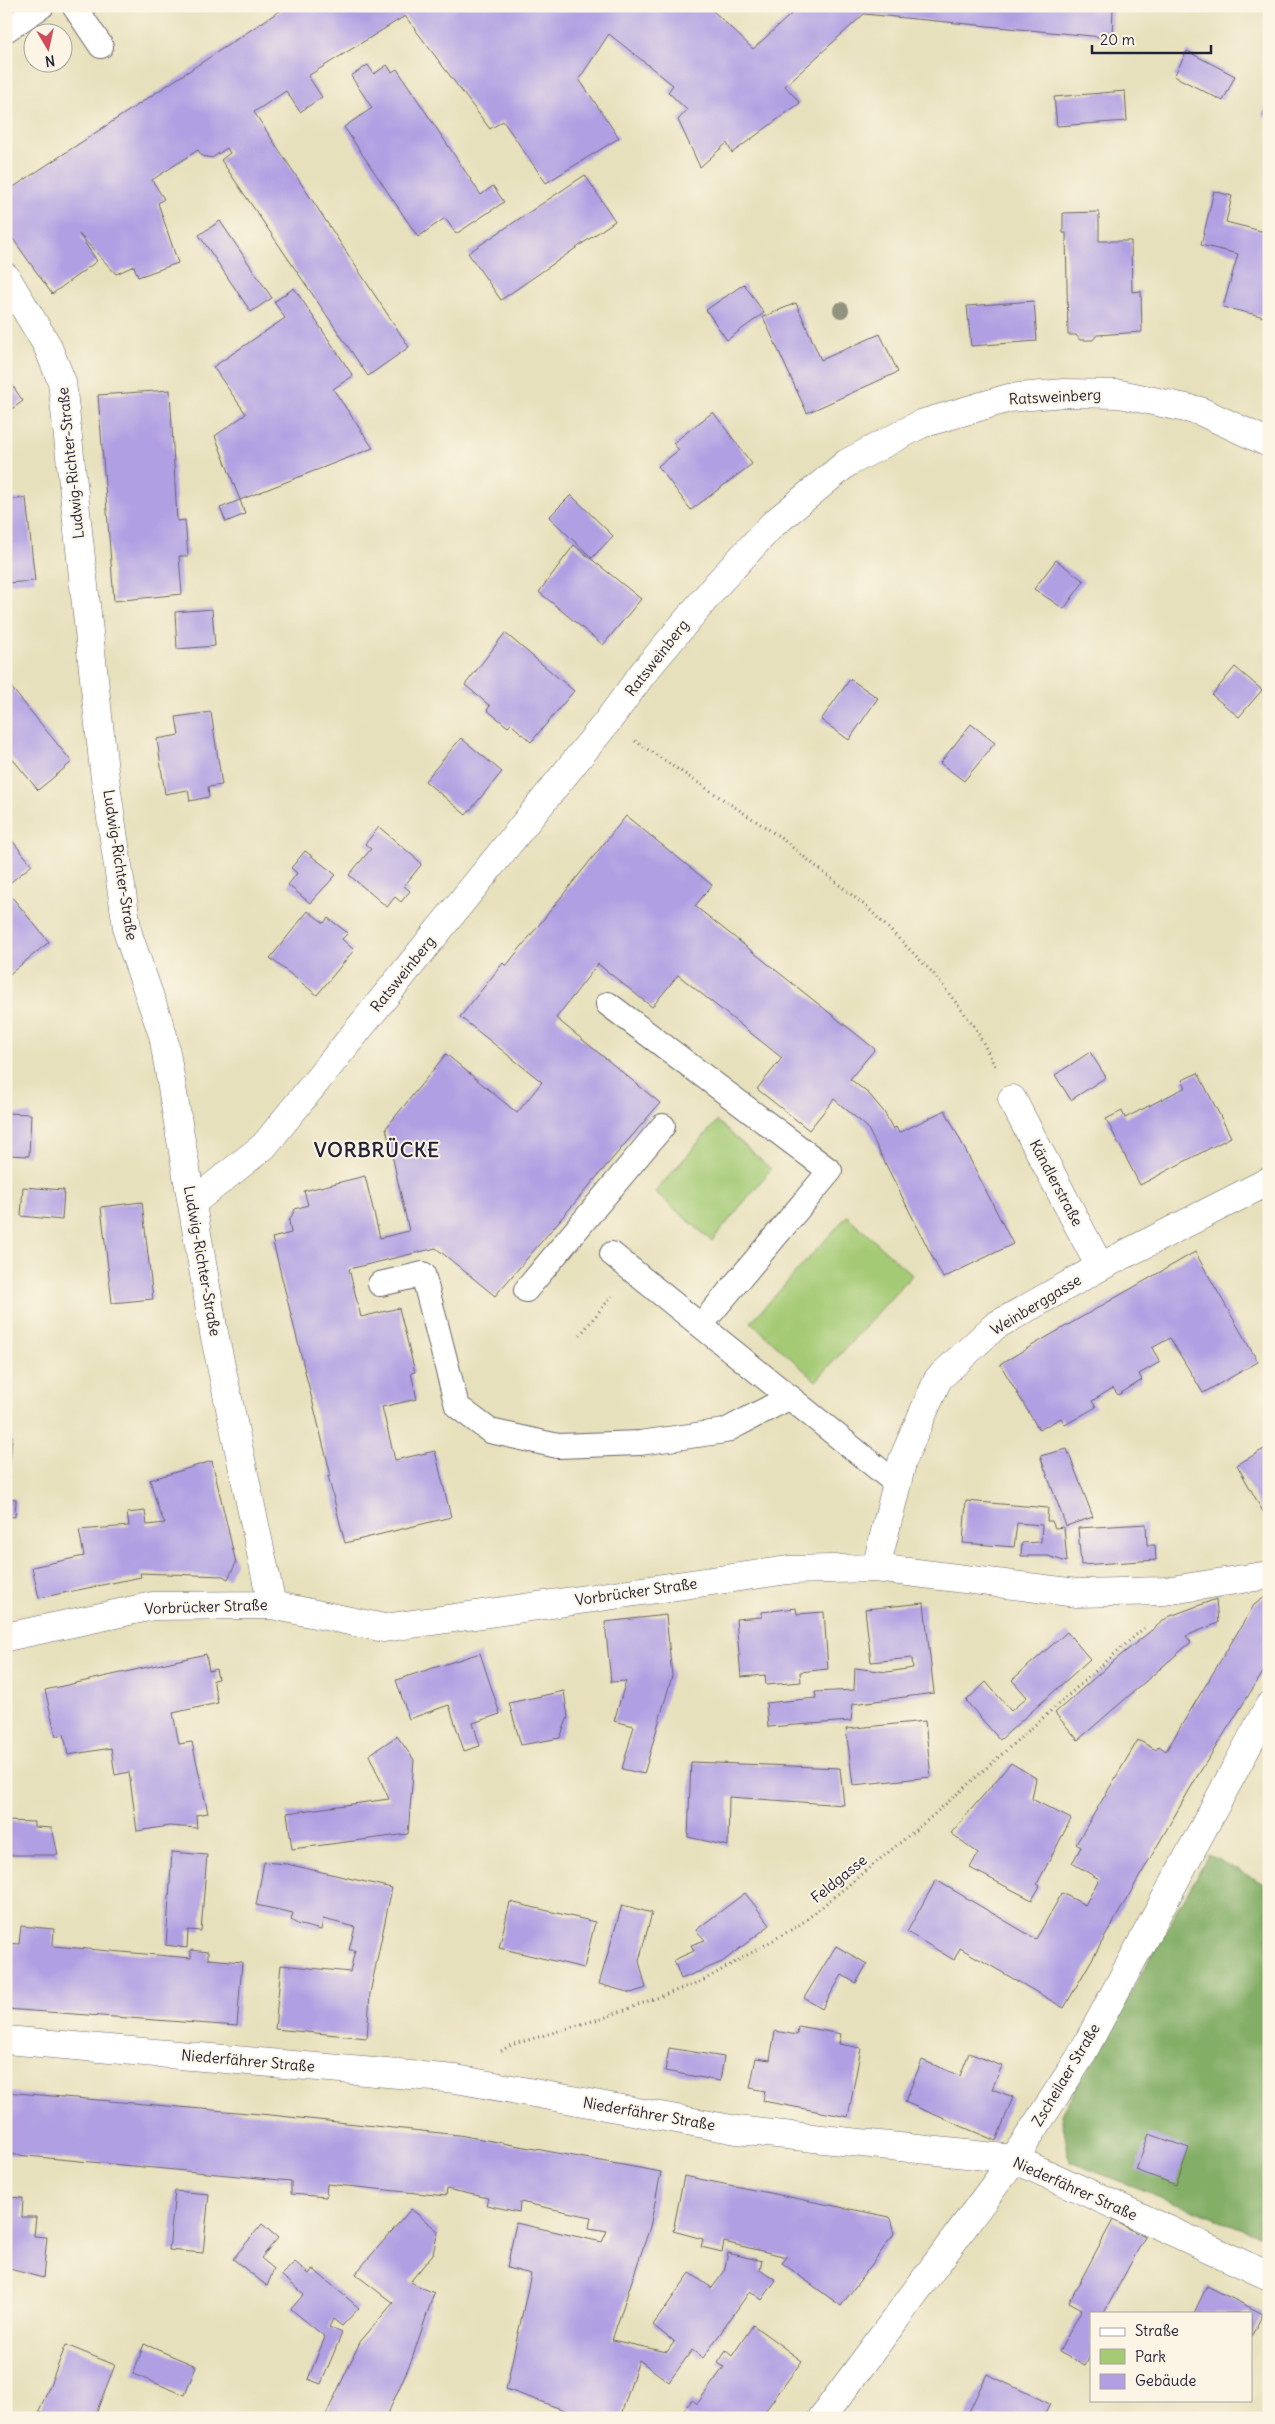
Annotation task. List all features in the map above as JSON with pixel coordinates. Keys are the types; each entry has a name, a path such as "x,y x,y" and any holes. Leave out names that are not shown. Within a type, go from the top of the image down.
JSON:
{"street":[{"name":"Ludwig-Richter-Straße","path":"6,277 47,345 62,382 104,771 128,934 163,1035 214,1333 272,1605"},
{"name":"Ratsweinberg","path":"192,1203 264,1146 607,722 662,650 719,582 772,525 847,463 921,424 1009,398 1064,394 1120,394 1200,411 1269,443"},
{"name":"Kändlerstraße","path":"1012,1099 1100,1267"},
{"name":"Weinberggasse","path":"876,1568 903,1459 938,1380 995,1326 1100,1267 1269,1181"},
{"name":"Vorbrücker Straße","path":"6,1637 153,1606 272,1605 384,1628 788,1570 876,1568 1077,1593 1165,1591 1269,1575"},
{"name":"Zscheilaer Straße","path":"822,2418 1014,2159 1079,2059 1269,1706"},
{"name":"Niederfährer Straße","path":"6,2040 456,2079 737,2130 1014,2159 1269,2276"}],"lane":[{"path":"6,30 42,6"},
{"path":"74,6 101,46"},
{"path":"608,1004 830,1172 701,1325"},
{"path":"526,1290 664,1126"},
{"path":"612,1254 897,1484"},
{"path":"380,1284 423,1274 457,1406 490,1431 558,1446 640,1444 725,1431 790,1397"}],"path":[{"path":"607,722 777,835 868,908 933,974 975,1027 1012,1099"},
{"path":"580,1335 632,1270"},
{"name":"Feldgasse","path":"456,2079 511,2044 606,2017 704,1980 801,1924 930,1818 1160,1613 1165,1591"}],"green space":[{"path":"717,1121 771,1169 712,1241 655,1192"},
{"path":"847,1216 912,1275 816,1381 751,1322"},
{"path":"1209,1855 1266,1885 1269,1954 1269,2239 1070,2162 1061,2114"}],"building":[{"path":"287,6 708,6 753,49 800,6 1113,6 1112,38 864,14 785,86 800,103 732,153 727,143 700,167 678,120 687,110 668,92 673,85 609,34 579,79 619,138 546,183 503,121 490,129 405,16 308,76 322,97 300,112 286,91 254,112 409,347 368,376 221,160 230,153 227,148 212,158 202,156 198,150 152,180 164,199 158,203 178,263 138,277 134,266 116,274 79,234 97,261 52,294 6,229 6,192"},
{"path":"1187,51 1235,76 1223,101 1174,76"},
{"path":"368,65 374,74 387,65 392,72 397,69 481,195 493,186 504,202 456,234 445,218 418,237 344,127 372,108 351,76"},
{"path":"1125,91 1127,121 1057,126 1054,97"},
{"path":"1269,95 1269,119 1263,116"},
{"path":"585,175 615,221 501,300 468,253"},
{"path":"1214,191 1232,196 1226,222 1269,233 1269,318 1223,307 1238,254 1201,245"},
{"path":"1099,212 1099,241 1131,241 1132,292 1141,291 1142,332 1097,335 1093,340 1080,340 1076,335 1068,335 1066,233 1063,233 1063,213"},
{"path":"220,221 272,298 251,312 199,235"},
{"path":"744,284 764,313 727,340 706,310"},
{"path":"294,288 353,376 333,389 373,448 240,500 215,436 246,414 213,367 285,318 274,302"},
{"path":"1034,301 1037,341 971,346 967,306"},
{"path":"796,303 821,360 880,334 898,372 807,413 763,317"},
{"path":"6,376 23,401 6,413"},
{"path":"170,390 177,521 185,520 188,556 179,556 182,594 114,601 98,395"},
{"path":"713,412 752,464 691,510 658,466 679,450 673,443"},
{"path":"571,495 613,536 592,558 549,517"},
{"path":"26,498 35,581 6,583 6,500"},
{"path":"240,500 245,514 226,522 220,508"},
{"path":"574,545 641,599 603,645 539,592"},
{"path":"1056,560 1084,581 1064,609 1034,589"},
{"path":"212,609 215,646 177,649 175,612"},
{"path":"505,633 574,691 531,742 511,724 508,727 487,710 490,706 465,685"},
{"path":"1235,667 1262,690 1239,717 1212,695"},
{"path":"850,679 878,698 849,740 821,720"},
{"path":"6,681 72,762 38,790 6,751"},
{"path":"211,712 222,785 208,787 209,797 190,801 188,790 165,794 157,739 179,735 176,717"},
{"path":"971,724 995,743 964,781 940,763"},
{"path":"461,738 502,772 466,815 425,781"},
{"path":"626,816 712,885 695,906 875,1049 850,1079 869,1094 884,1112 893,1129 896,1127 899,1133 945,1110 1013,1244 943,1278 867,1127 834,1099 809,1130 757,1089 782,1058 678,975 652,1007 598,964 556,1018 660,1103 495,1296 436,1248 349,1269 361,1317 399,1308 415,1372 411,1373 417,1399 382,1407 395,1460 435,1451 451,1517 345,1543 328,1476 331,1476 272,1238 291,1233 289,1221 295,1209 308,1205 304,1191 365,1176 380,1238 409,1231 386,1128 446,1054 517,1113 542,1082 460,1017 503,963 506,966"},
{"path":"379,827 419,861 421,865 404,886 410,891 401,902 395,897 387,907 349,875 371,849 365,844"},
{"path":"6,833 32,865 6,886"},
{"path":"305,851 336,875 310,903 288,885 297,873 291,868"},
{"path":"6,890 49,942 6,977"},
{"path":"308,911 324,923 328,918 348,933 342,939 354,950 317,995 270,958"},
{"path":"1090,1052 1106,1077 1071,1100 1055,1075"},
{"path":"1198,1073 1231,1137 1140,1185 1106,1119 1122,1111 1125,1118 1186,1087 1182,1080"},
{"path":"6,1113 31,1114 29,1156 6,1155"},
{"path":"23,1187 64,1190 62,1220 21,1216"},
{"path":"142,1202 153,1299 112,1303 101,1207"},
{"path":"1195,1252 1258,1362 1203,1393 1170,1338 1152,1348 1160,1362 1139,1374 1142,1380 1118,1395 1113,1388 1092,1401 1096,1407 1065,1425 1061,1418 1039,1430 1000,1364"},
{"path":"6,1436 12,1436 8,1494 6,1494"},
{"path":"1269,1446 1269,1515 1266,1517 1237,1465"},
{"path":"1067,1449 1093,1517 1066,1526 1040,1456"},
{"path":"212,1461 236,1563 228,1579 223,1576 140,1573 141,1577 39,1598 32,1567 84,1556 79,1530 129,1526 127,1513 145,1511 147,1525 165,1523 159,1511 150,1480"},
{"path":"6,1498 16,1499 15,1517 6,1516"},
{"path":"966,1501 1048,1508 1047,1521 1052,1521 1055,1528 1064,1527 1067,1562 1048,1556 1021,1556 1022,1543 1041,1542 1042,1525 1017,1523 1014,1547 963,1543"},
{"path":"1146,1524 1147,1545 1155,1545 1156,1560 1081,1565 1078,1528"},
{"path":"1269,1594 1269,1663 1198,1775 1064,2008 960,1948 954,1960 907,1932 936,1880 1036,1939 1062,1893 1085,1905 1099,1879 1072,1863 1081,1847 1076,1844 1138,1740 1156,1750 1159,1746 1166,1751 1254,1605"},
{"path":"1216,1599 1218,1623 1186,1636 1191,1642 1078,1740 1055,1713 1110,1664 1168,1617"},
{"path":"924,1603 934,1693 853,1704 851,1721 768,1727 766,1703 816,1698 815,1692 854,1690 855,1668 887,1672 913,1668 912,1658 871,1662 865,1609"},
{"path":"796,1608 797,1614 824,1612 828,1669 800,1672 801,1682 766,1685 765,1675 741,1677 736,1619 762,1617 762,1612"},
{"path":"666,1615 672,1676 644,1774 622,1769 634,1726 614,1721 626,1681 611,1682 605,1622"},
{"path":"1067,1632 1090,1659 1000,1740 966,1701 986,1682 1011,1711 1027,1697 1012,1680"},
{"path":"480,1653 500,1714 473,1723 480,1746 464,1751 449,1705 409,1719 396,1680"},
{"path":"206,1654 209,1671 216,1669 218,1679 213,1680 218,1703 173,1713 179,1744 192,1742 208,1813 196,1815 197,1828 169,1826 137,1831 129,1772 115,1775 111,1748 68,1755 64,1734 56,1736 45,1690"},
{"path":"564,1691 568,1717 560,1738 521,1745 509,1703"},
{"path":"925,1721 931,1777 853,1785 846,1729"},
{"path":"397,1736 414,1760 408,1834 292,1849 287,1813 389,1799 369,1755"},
{"path":"691,1762 840,1768 844,1805 729,1797 728,1846 688,1837"},
{"path":"1011,1763 1036,1778 1032,1799 1071,1819 1037,1884 1040,1886 1032,1900 970,1868 978,1853 951,1833"},
{"path":"6,1821 34,1822 34,1827 52,1828 58,1855 6,1855"},
{"path":"172,1852 207,1855 201,1931 188,1930 187,1948 166,1945"},
{"path":"264,1862 287,1864 392,1888 370,1993 367,2038 275,2029 281,1965 350,1972 355,1950 349,1950 355,1927 323,1919 321,1930 297,1924 291,1920 293,1913 256,1905"},
{"path":"745,1893 770,1925 722,1962 681,1979 674,1960 694,1951 691,1945 705,1940 696,1930"},
{"path":"510,1902 595,1922 584,1968 499,1948"},
{"path":"622,1905 652,1913 639,1961 646,1988 631,1993 599,1984"},
{"path":"21,1926 54,1929 53,1946 191,1958 191,1950 208,1952 208,1959 242,1962 237,2026 6,2009 6,1943 19,1944"},
{"path":"836,1946 867,1964 856,1983 842,1975 822,2009 804,1998"},
{"path":"798,2026 841,2034 839,2044 861,2048 848,2117 763,2101 765,2091 750,2088 756,2058 770,2060 775,2031 797,2035"},
{"path":"669,2048 724,2057 720,2081 665,2071"},
{"path":"969,2053 1002,2066 992,2089 1013,2097 996,2141 905,2102 922,2060 960,2076"},
{"path":"6,2092 271,2115 459,2135 661,2172 650,2227 612,2340 667,2352 674,2342 653,2325 690,2273 712,2288 724,2272 728,2253 762,2261 760,2269 776,2280 762,2300 750,2291 703,2358 692,2350 669,2382 639,2360 620,2418 586,2418 506,2389 531,2274 507,2268 516,2223 602,2242 607,2231 589,2228 591,2217 520,2202 519,2212 486,2205 488,2198 447,2189 446,2196 327,2184 326,2197 291,2194 291,2181 6,2154"},
{"path":"1149,2134 1189,2148 1176,2185 1136,2170"},
{"path":"684,2176 890,2217 894,2234 841,2306 782,2263 787,2257 724,2242 722,2252 701,2247 703,2239 673,2231"},
{"path":"175,2191 209,2194 203,2253 169,2250"},
{"path":"6,2197 23,2198 22,2217 36,2217 34,2236 47,2237 43,2278 6,2268"},
{"path":"411,2209 438,2231 433,2254 410,2282 434,2293 412,2359 386,2418 325,2417 360,2342 393,2303 355,2274"},
{"path":"1113,2220 1145,2237 1105,2312 1090,2312 1090,2356 1085,2366 1059,2352 1082,2309 1069,2302"},
{"path":"262,2224 278,2238 261,2258 274,2269 267,2286 233,2259"},
{"path":"295,2262 309,2274 313,2269 359,2308 342,2326 333,2319 329,2327 342,2333 321,2384 308,2379 325,2337 291,2309 304,2294 281,2275"},
{"path":"1207,2286 1263,2314 1252,2335 1252,2312 1194,2312"},
{"path":"753,2325 802,2361 760,2418 688,2418 682,2413 691,2400 697,2404 724,2367 718,2363 726,2351 732,2356"},
{"path":"144,2344 196,2366 185,2395 133,2374"},
{"path":"66,2345 115,2365 94,2418 55,2418 39,2412"},
{"path":"987,2374 1050,2404 1043,2418 966,2418"}],"district":[{"name":"VORBRÜCKE","path":"377,1150"}]}
